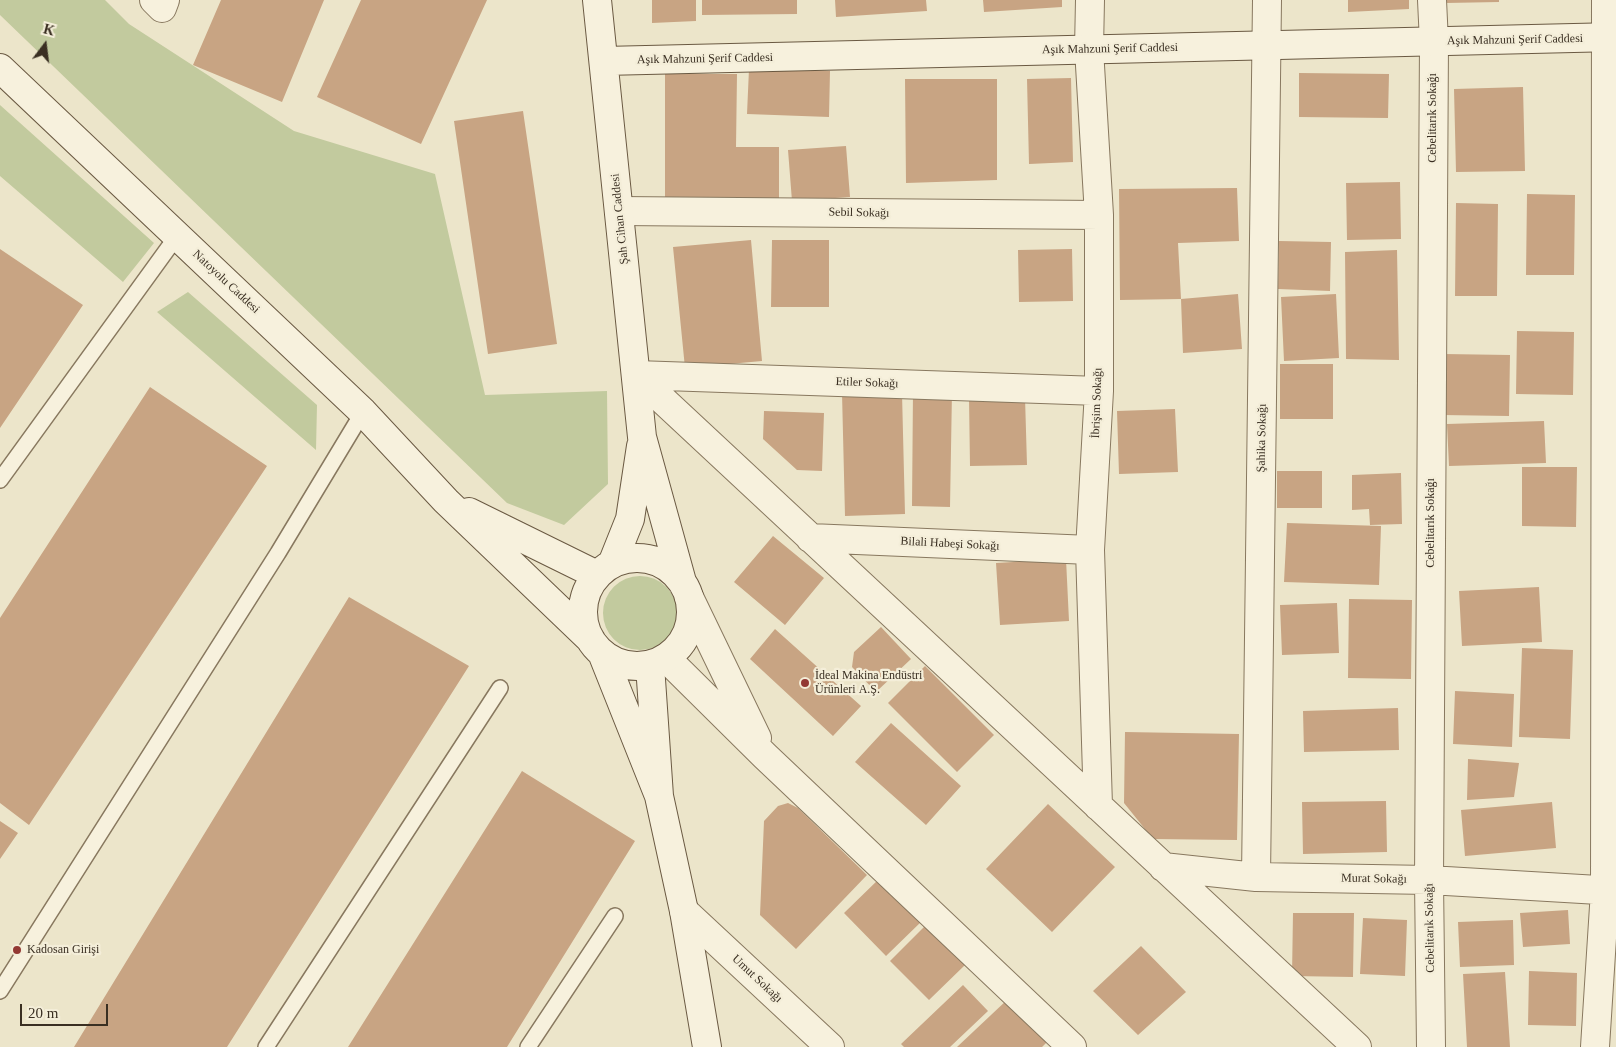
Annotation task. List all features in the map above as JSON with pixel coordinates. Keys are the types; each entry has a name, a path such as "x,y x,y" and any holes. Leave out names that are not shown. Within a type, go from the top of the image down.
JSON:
{"street":[{"path":"154,0 162,8 165,0"},
{"name":"Şah Cihan Caddesi","path":"597,0 642,437"},
{"name":"İbrişim Sokağı","path":"1090,0 1089,50 1099,215 1099,392 1090,550 1098,806"},
{"name":"Şahika Sokağı","path":"1256,877 1267,0"},
{"name":"Cebelitarık Sokağı","path":"1431,1047 1429,880 1434,42 1432,0"},
{"path":"1595,1047 1610,891 1611,37 1606,0"},
{"name":"Aşık Mahzuni Şerif Caddesi","path":"604,61 1611,37"},
{"name":"Natoyolu Caddesi","path":"0,68 363,412 446,501 596,647"},
{"name":"Sebil Sokağı","path":"619,211 1099,215"},
{"path":"636,375 1356,1047"},
{"name":"Etiler Sokağı","path":"636,375 1099,392"},
{"path":"642,437 630,519 605,570 588,590 583,606 584,624 596,647 659,796 684,911 707,1047"},
{"path":"596,647 616,663 633,666 658,662 679,647 688,632 691,614 642,437"},
{"path":"446,501 605,570"},
{"name":"Bilali Habeşi Sokağı","path":"810,538 1090,550"},
{"path":"605,570 626,559 642,558 658,562 672,571 685,590 765,756"},
{"path":"658,662 765,756 1072,1047"},
{"path":"658,662 659,796"},
{"name":"Murat Sokağı","path":"1163,867 1256,877 1429,880 1610,891"},
{"name":"Umut Sokağı","path":"684,911 830,1047"}],"lane":[{"path":"0,480 177,236"},
{"path":"0,991 278,553 363,412"},
{"path":"266,1047 500,688"},
{"path":"528,1047 615,916"}],"green space":[{"path":"0,0 105,0 129,24 294,131 435,174 485,395 607,391 608,484 564,525 507,503 0,15"},
{"path":"0,105 154,243 123,282 0,176"},
{"path":"188,292 317,405 316,450 157,312"},
{"path":"640,576 661,582 671,592 677,613 671,634 661,644 640,650 619,644 609,634 603,613 609,592 619,582"}],"building":[{"path":"221,0 324,0 282,102 193,65"},
{"path":"361,0 487,0 421,144 317,97"},
{"path":"652,0 696,0 696,21 652,23"},
{"path":"702,0 797,0 797,14 702,15"},
{"path":"835,0 926,0 927,11 836,17"},
{"path":"983,0 1062,0 1062,7 984,12"},
{"path":"1348,0 1409,0 1409,9 1348,12"},
{"path":"1446,0 1499,0 1499,2 1446,3"},
{"path":"749,69 830,71 829,117 747,114"},
{"path":"1299,73 1389,74 1388,118 1299,117"},
{"path":"665,74 737,74 736,147 779,147 779,201 665,200"},
{"path":"1071,78 1073,162 1029,164 1027,79"},
{"path":"905,79 997,79 997,180 906,183"},
{"path":"1523,87 1525,171 1456,172 1454,89"},
{"path":"523,111 557,344 488,354 454,121"},
{"path":"846,146 850,197 792,201 788,150"},
{"path":"1400,182 1401,239 1347,240 1346,183"},
{"path":"1237,188 1239,241 1178,243 1181,299 1120,300 1119,189"},
{"path":"1527,194 1575,195 1574,275 1526,275"},
{"path":"1456,203 1498,204 1497,296 1455,296"},
{"path":"751,240 762,361 685,368 673,247"},
{"path":"772,240 829,240 829,307 771,307"},
{"path":"1279,241 1331,242 1330,291 1278,289"},
{"path":"0,249 83,305 0,428"},
{"path":"1072,249 1073,301 1019,302 1018,250"},
{"path":"1397,250 1399,360 1346,359 1345,252"},
{"path":"1238,294 1242,349 1183,353 1181,299"},
{"path":"1336,294 1339,358 1284,361 1281,297"},
{"path":"1517,331 1574,332 1573,395 1516,394"},
{"path":"1444,354 1510,355 1509,416 1442,415"},
{"path":"1280,364 1333,364 1333,419 1280,419"},
{"path":"150,387 267,466 29,825 0,803 0,618"},
{"path":"913,391 952,391 950,507 912,506"},
{"path":"842,393 902,393 905,514 845,516"},
{"path":"1025,397 1027,465 970,466 969,398"},
{"path":"1175,409 1178,472 1119,474 1117,411"},
{"path":"764,411 824,413 822,471 797,470 763,439"},
{"path":"1544,421 1546,463 1449,466 1447,424"},
{"path":"1522,467 1577,467 1576,527 1522,526"},
{"path":"1277,471 1322,471 1322,508 1277,508"},
{"path":"1401,473 1402,524 1370,525 1369,509 1352,510 1352,475"},
{"path":"1287,523 1381,526 1379,585 1284,582"},
{"path":"773,536 824,578 785,625 734,582"},
{"path":"1066,559 1069,621 1000,625 996,563"},
{"path":"1539,587 1542,642 1462,646 1459,591"},
{"path":"349,597 469,666 227,1047 74,1047"},
{"path":"1349,599 1412,600 1411,679 1348,678"},
{"path":"1337,603 1339,653 1282,655 1280,605"},
{"path":"881,627 911,659 876,692 852,667 854,652"},
{"name":"İdeal Makina Endüstri Ürünleri A.Ş.","path":"775,629 861,706 833,736 750,659"},
{"path":"1522,648 1573,650 1570,739 1519,737"},
{"path":"925,666 994,735 957,772 888,703"},
{"path":"1455,691 1514,694 1512,747 1453,744"},
{"path":"1398,708 1399,750 1304,752 1303,711"},
{"path":"891,723 961,786 926,825 855,762"},
{"path":"1125,732 1239,734 1237,840 1153,839 1124,803"},
{"path":"1468,759 1519,763 1514,797 1467,800"},
{"path":"522,771 635,841 507,1047 348,1047"},
{"path":"1386,801 1387,852 1303,854 1302,802"},
{"path":"1552,802 1556,848 1465,856 1461,810"},
{"path":"788,803 798,808 867,875 796,949 760,915 764,821 778,806"},
{"path":"1048,804 1115,867 1052,932 986,869"},
{"path":"0,821 18,833 0,859"},
{"path":"881,877 923,920 886,956 844,913"},
{"path":"1568,910 1570,944 1523,947 1520,913"},
{"path":"1293,913 1354,913 1353,977 1292,976"},
{"path":"1363,918 1407,920 1405,976 1360,974"},
{"path":"1513,920 1514,965 1460,967 1458,922"},
{"path":"926,925 965,965 929,1000 890,961"},
{"path":"1141,946 1186,992 1138,1035 1093,991"},
{"path":"1529,971 1577,973 1576,1026 1528,1025"},
{"path":"1505,972 1510,1047 1467,1047 1463,974"},
{"path":"963,985 988,1011 950,1047 904,1047 901,1044"},
{"path":"1008,999 1048,1041 1042,1047 957,1047"}],"place":[{"name":"İdeal Makina Endüstri Ürünleri A.Ş.","path":"805,683"},
{"name":"Kadosan Girişi","path":"17,950"}]}
